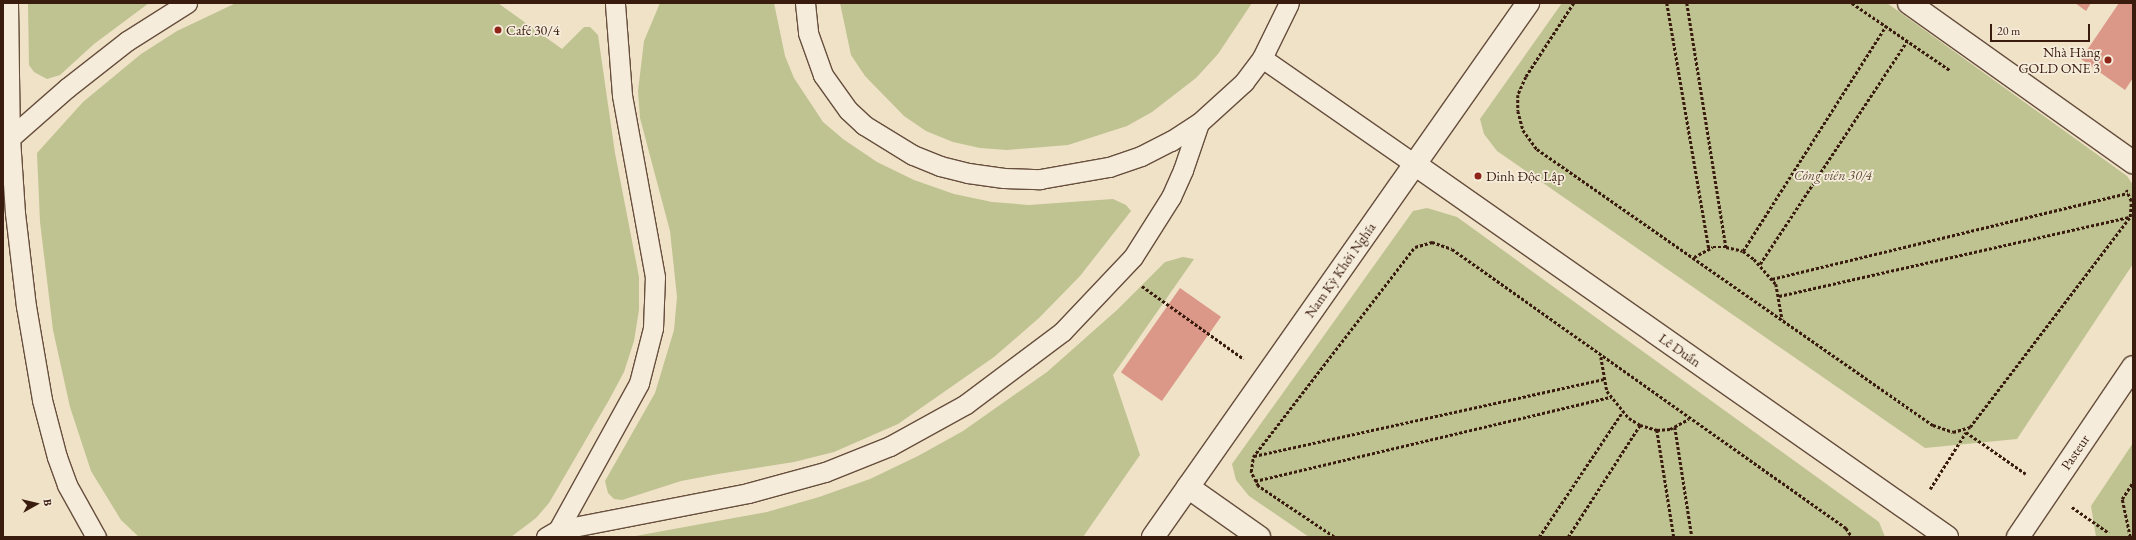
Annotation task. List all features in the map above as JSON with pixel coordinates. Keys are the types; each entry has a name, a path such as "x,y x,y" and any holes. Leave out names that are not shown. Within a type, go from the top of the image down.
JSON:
{"main road":[{"name":"Nam Kỳ Khởi Nghĩa","path":"1152,537 1267,375 1413,163 1528,3"},
{"path":"1910,3 2133,162"},
{"name":"Lê Duẩn","path":"1413,163 1947,537"},
{"name":"Pasteur","path":"2018,537 2133,367"},
{"path":"1188,487 1259,537"}],"lane":[{"path":"8,3 7,137 26,306 45,414 67,485 96,537"},
{"path":"7,137 127,41 187,3"},
{"path":"552,534 639,383 648,356 654,322 656,277 622,95 615,3"},
{"path":"805,3 808,33 814,54 831,87 848,110 864,125 888,141 940,166 968,173 1004,178 1040,178 1076,174 1109,167 1141,156 1171,141 1199,123 1244,82 1262,58 1289,3"},
{"path":"1262,58 1413,163"},
{"path":"552,534 788,484 825,472 890,446 966,404 1014,370 1062,332 1121,271 1157,223 1171,197 1183,170 1199,123"}],"path":[{"path":"1574,3 1526,77 1518,95 1518,111 1523,130 1537,149 1694,257 1932,426 1953,432 1970,427 2130,217 2131,201 2124,188"},
{"path":"1667,3 1709,249"},
{"path":"1687,3 1726,247"},
{"path":"1852,3 1954,72"},
{"path":"1743,251 1886,26"},
{"path":"1760,264 1908,41"},
{"path":"1772,279 2128,193"},
{"path":"1779,296 2130,217"},
{"path":"1334,537 1258,486 1251,472 1253,457 1414,247 1432,242 1452,249 1689,419 1846,528 1852,537"},
{"path":"1694,257 1709,249 1726,247 1743,251 1760,264 1776,284 1782,319"},
{"path":"1121,271 1267,375"},
{"path":"1601,356 1605,379 1611,397 1623,411 1640,425 1657,430 1675,427 1689,419"},
{"path":"1253,457 1605,379"},
{"path":"1255,480 1611,397"},
{"path":"1539,537 1623,411"},
{"path":"1568,537 1640,425"},
{"path":"1675,427 1692,537"},
{"path":"1657,430 1674,537"},
{"path":"1914,514 1966,432"},
{"path":"2130,537 2122,499 2133,482"}],"green space":[{"path":"28,3 149,3 94,44 60,75 47,79 34,72 29,65"},
{"path":"236,3 498,3 562,49 584,27 590,27 598,35 615,153 639,277 639,310 634,341 624,372 549,503 536,518 511,537 139,537 121,520 91,471 70,407 53,330 40,222 37,153 83,102 141,54 177,31"},
{"path":"660,3 774,3 785,56 794,78 823,122 843,139 877,162 914,180 954,194 992,202 1029,205 1113,199 1126,205 1131,211 1080,276 1039,318 994,357 898,424 834,452 794,462 681,481 622,500 614,499 608,493 605,481 655,393 674,330 677,297 670,231 640,118 638,91 644,41"},
{"path":"840,3 1252,3 1218,54 1196,78 1152,112 1127,126 1068,145 1007,150 980,148 953,142 926,131 904,116 865,76 851,55"},
{"name":"Công viên 30/4","path":"1562,3 1887,3 2127,176 2133,185 2133,264 2017,439 1925,448 1497,151 1484,134 1480,119"},
{"path":"1427,208 1457,217 1879,522 1885,537 1309,537 1249,496 1236,480 1232,464 1413,211"},
{"path":"1183,257 1194,259 1113,375 1140,455 1083,537 630,537 767,512 819,497 870,479 918,456 963,431 1047,372 1117,310 1165,262"},
{"path":"2133,443 2133,537 2096,537 2091,506"}],"building":[{"path":"2075,3 2091,3 2086,11"},
{"name":"Nhà Hàng GOLD ONE 3","path":"2119,3 2133,4 2133,78 2125,90 2081,59"},
{"path":"1180,288 1221,317 1162,401 1121,372"}],"place":[{"name":"Café 30/4","path":"498,30"},
{"name":"Nhà Hàng GOLD ONE 3","path":"2108,60"},
{"name":"Dinh Độc Lập","path":"1478,176"}]}
